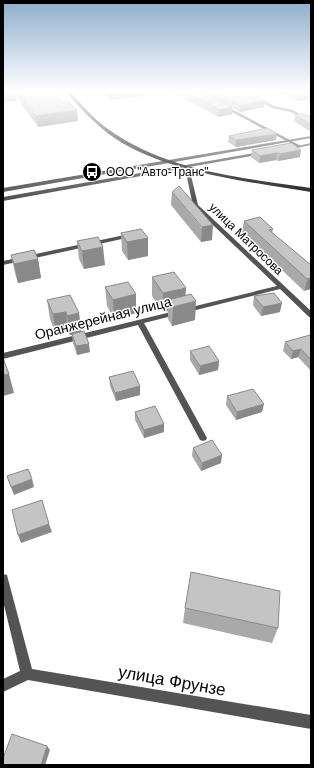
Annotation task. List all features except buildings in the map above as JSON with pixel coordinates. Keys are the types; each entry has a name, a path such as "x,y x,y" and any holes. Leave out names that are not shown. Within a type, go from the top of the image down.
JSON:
{"main road":[{"path":"103,127 139,150 187,167 250,180 311,190"}],"street":[{"path":"3,190 311,137"},
{"path":"284,149 311,144"},
{"path":"3,199 269,152"},
{"name":"улица Матросова","path":"187,167 195,205 311,315"},
{"path":"3,263 129,236"},
{"name":"Оранжерейная улица","path":"3,356 280,287"},
{"path":"140,322 203,438"},
{"path":"3,579 27,674 3,686"},
{"name":"улица Фрунзе","path":"27,674 311,722"}],"lane":[{"path":"262,127 299,146"}],"place":[{"name":"ООО \"Авто-Транс\"","path":"92,172"}]}
